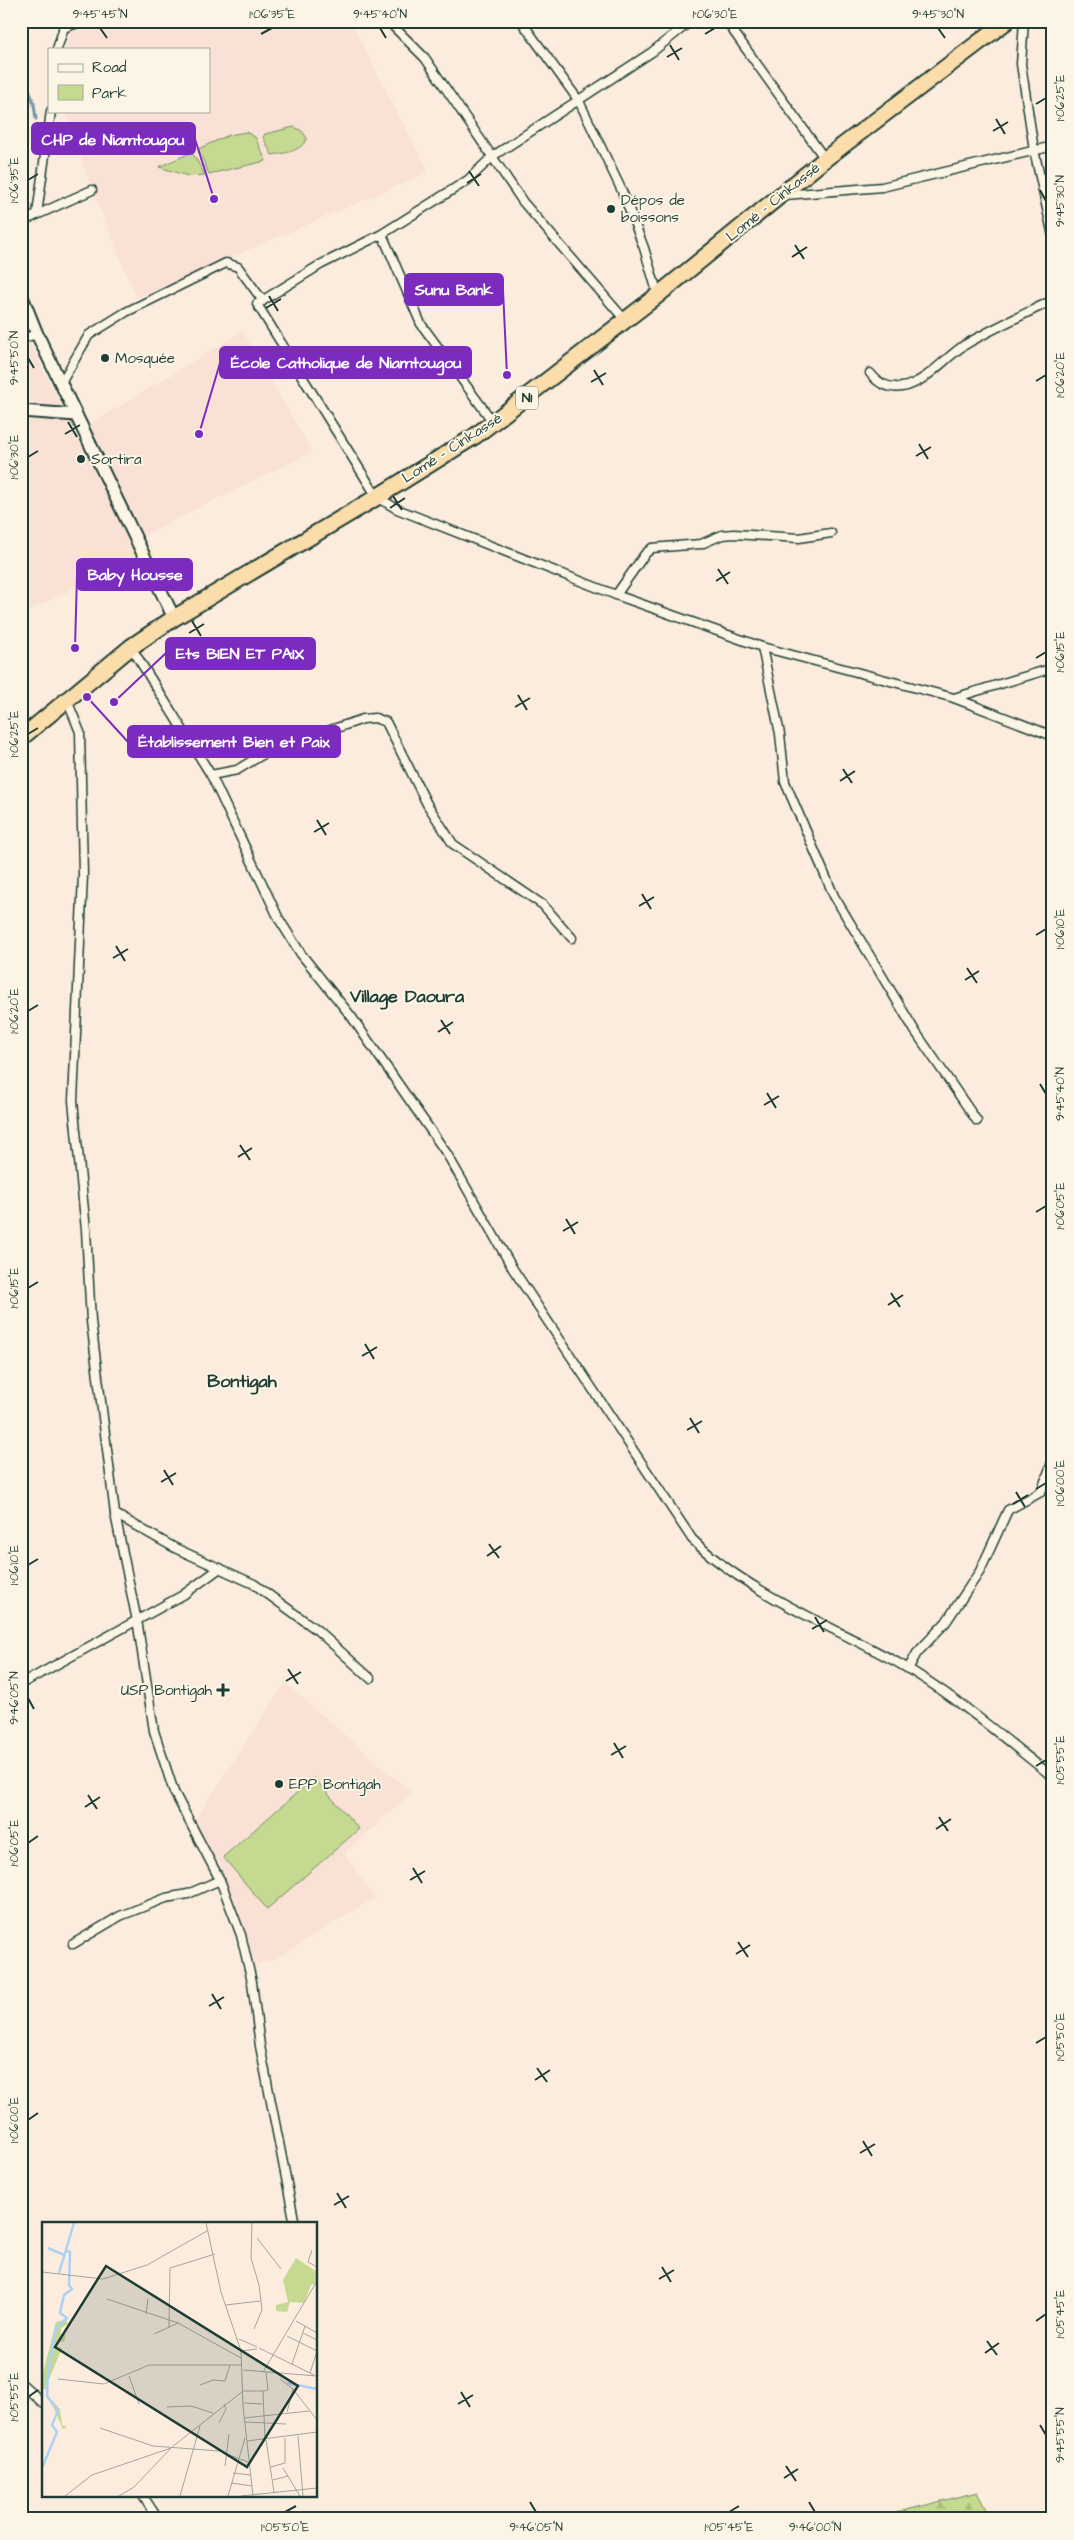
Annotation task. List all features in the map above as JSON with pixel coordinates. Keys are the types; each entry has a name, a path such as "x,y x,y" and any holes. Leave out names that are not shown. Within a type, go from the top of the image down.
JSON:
{"highway":[{"name":"Lomé - Cinkassé","path":"21,738 131,647 174,618 377,498 493,422 658,295 784,195 825,159 1007,21"}],"main road":[{"path":"21,294 37,334 174,618"},
{"path":"21,411 76,415"}],"street":[{"path":"57,48 64,24 84,21"},
{"path":"388,21 425,58 524,202 625,320"},
{"path":"521,21 579,101 622,191 644,248 658,295"},
{"path":"691,21 652,52 493,156 468,180 382,234 320,265 257,304 377,498 397,509 616,595 762,646 954,698 1053,736"},
{"path":"726,21 825,159"},
{"path":"1024,21 1021,64 1034,150 1053,236"},
{"path":"37,214 51,112"},
{"path":"784,195 882,187 1053,146"},
{"path":"21,222 92,190"},
{"path":"382,234 421,324 493,422"},
{"path":"61,383 89,335 126,312 226,263 238,268 263,301"},
{"path":"870,373 878,383 884,386 905,386 923,379 964,346 1053,300"},
{"path":"21,339 37,334"},
{"path":"616,595 645,554 652,548 701,544 722,535 734,534 799,538 831,534"},
{"path":"762,646 780,734 785,782 834,896 915,1032 977,1122"},
{"path":"131,647 211,775 279,919 301,954 351,1016 447,1154 513,1269 692,1538 712,1558 744,1580 908,1670 951,1698 1053,1777"},
{"path":"954,698 1053,668"},
{"path":"67,700 80,732 82,846 73,1101 86,1230 91,1321 115,1514 136,1618 154,1731 174,1792 220,1880 242,1935 252,1982 260,2046 295,2222"},
{"path":"211,775 237,770 260,756 284,746 363,719 375,718 386,722 426,804 453,844 543,906 572,938"},
{"path":"908,1670 917,1653 946,1622 980,1571 1008,1510 1041,1492 1053,1460"},
{"path":"115,1514 175,1548 254,1584 346,1654 370,1678"},
{"path":"21,1684 136,1618 182,1595 220,1568"},
{"path":"73,1944 120,1916 166,1898 188,1894 220,1880"},
{"path":"21,2383 42,2402"},
{"path":"144,2498 158,2519"}],"shaded area":[{"path":"109,21 350,21 429,172 137,298 88,180 66,112 210,112 210,48 65,48 71,33"},
{"path":"243,331 312,452 140,537 87,426"},
{"path":"21,334 25,334 137,556 21,615"},
{"path":"285,1683 412,1793 344,1853 375,1898 272,1961 256,1965 236,1906 194,1821"}],"green space":[{"path":"294,127 302,131 307,138 304,143 292,151 272,155 263,137 265,134"},
{"path":"246,132 255,137 266,161 209,174 198,149 229,135"},
{"path":"192,152 205,175 188,176 159,167"},
{"path":"314,1778 359,1829 267,1909 223,1857"},
{"path":"977,2492 991,2519 898,2519 895,2513"}],"waterway":[{"path":"21,65 34,104 36,119"}],"place":[{"name":"CHP de Niamtougou","path":"214,199"},
{"name":"Dépos de boissons","path":"611,209"},
{"name":"Mosquée","path":"105,358"},
{"name":"Sunu Bank","path":"507,375"},
{"name":"École Catholique de Niamtougou","path":"199,434"},
{"name":"Sortira","path":"81,459"},
{"name":"Baby Housse","path":"75,648"},
{"name":"Établissement Bien et Paix","path":"87,697"},
{"name":"Ets BIEN ET PAIX","path":"114,702"},
{"name":"USP Bontigah","path":"223,1690"},
{"name":"EPP Bontigah","path":"279,1784"}],"district":[{"name":"Village Daoura","path":"407,996"},
{"name":"Bontigah","path":"242,1381"}]}
